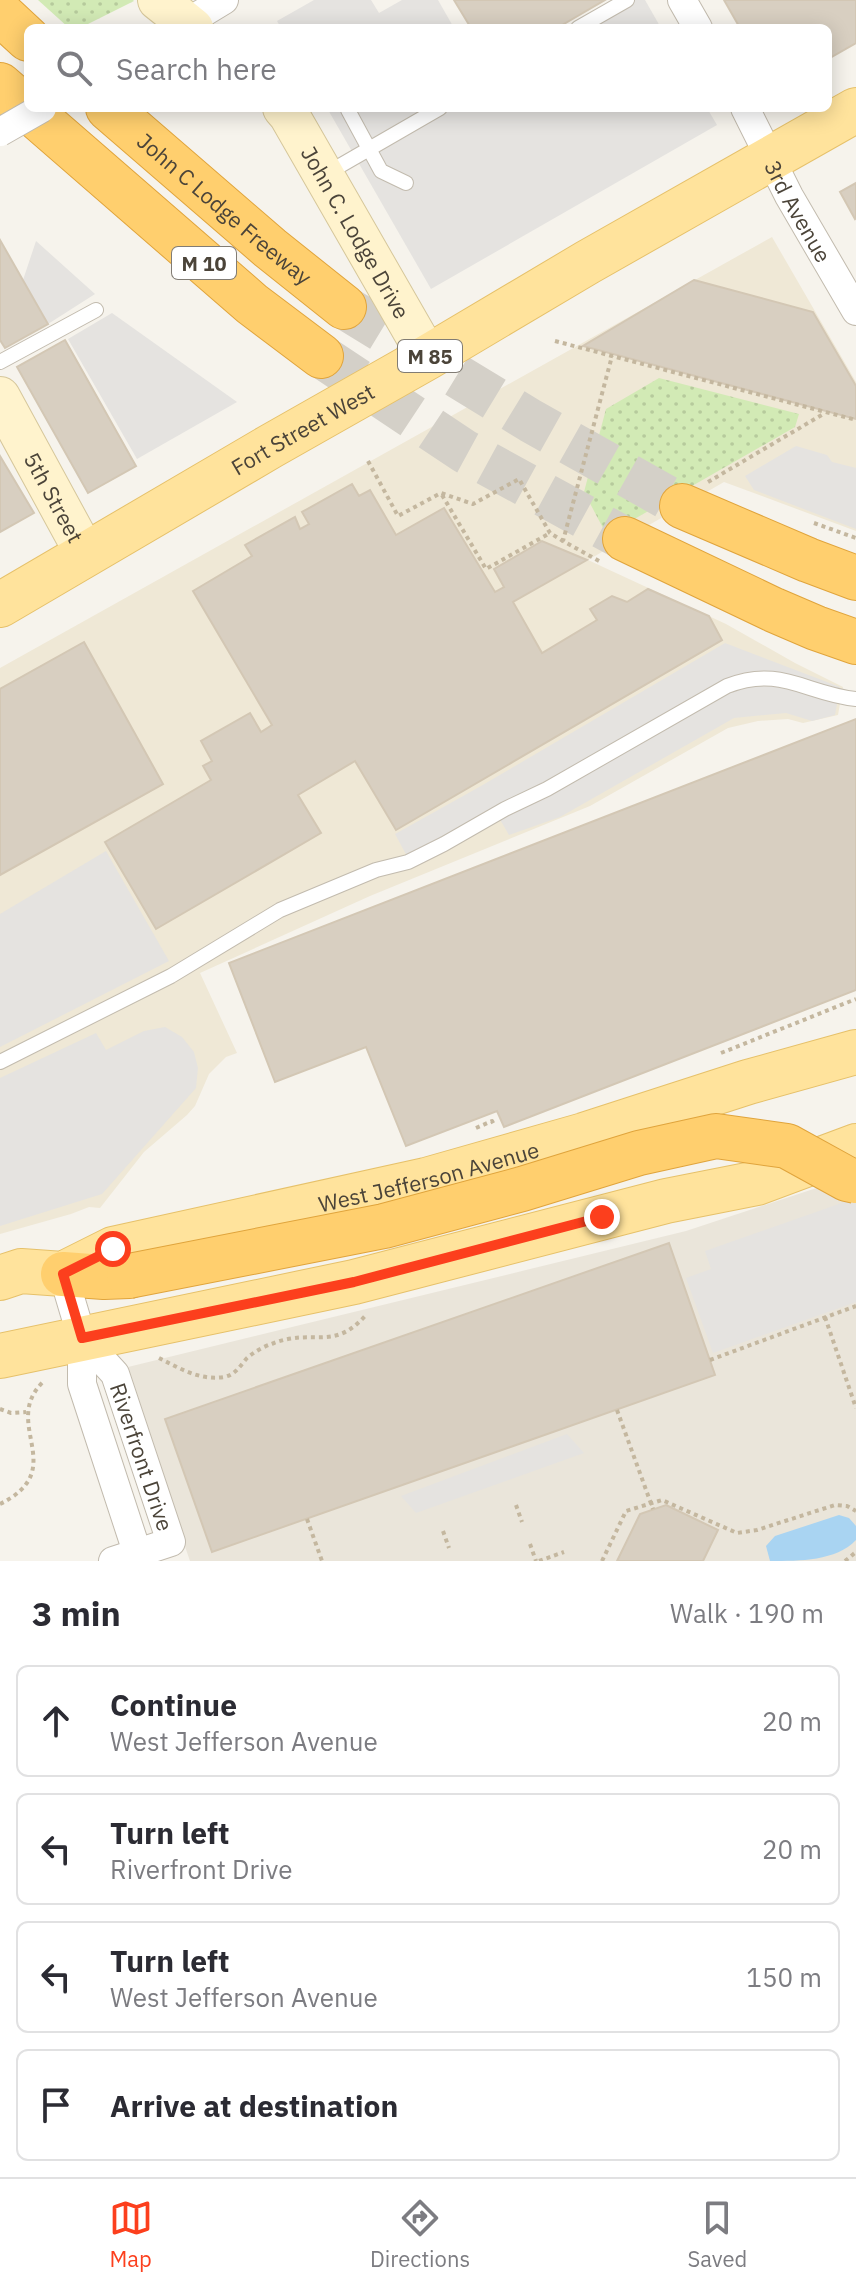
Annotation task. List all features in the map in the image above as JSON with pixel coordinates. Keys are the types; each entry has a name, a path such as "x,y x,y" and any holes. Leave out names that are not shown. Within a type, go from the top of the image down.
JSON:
{"highway":[{"path":"0,13 24,35"},
{"name":"M 10","path":"0,85 24,106"},
{"name":"M 10","path":"31,112 252,304 321,356"},
{"name":"John C Lodge Freeway","path":"113,112 270,248 344,307"},
{"path":"682,506 856,578"},
{"path":"609,548 725,585 822,610 856,642"},
{"path":"836,625 856,657"},
{"path":"63,1274 129,1276 384,1226 522,1189 639,1153 716,1136 787,1146 856,1181"}],"main road":[{"name":"Fort Street West","path":"0,605 588,262 856,110"},
{"name":"West Jefferson Avenue","path":"63,1274 113,1249 426,1180 856,1052"},
{"path":"0,1356 354,1282 666,1201 757,1183 856,1146"},
{"path":"0,1278 21,1271 63,1274"}],"street":[{"path":"179,20 224,0"},
{"path":"682,0 696,24"},
{"path":"0,132 35,112"},
{"name":"John C. Lodge Drive","path":"285,112 428,357"},
{"name":"3rd Avenue","path":"747,112 789,196 856,311"},
{"name":"5th Street","path":"0,397 86,555"},
{"name":"Riverfront Drive","path":"63,1274 82,1338 82,1384 125,1557 171,1542 115,1374 82,1338"}],"lane":[{"path":"585,24 627,0"},
{"path":"349,112 381,171 406,183"},
{"path":"324,175 433,112"},
{"path":"0,362 96,310"},
{"path":"0,1062 171,976 280,910 376,870 408,862 444,844 727,686 754,678 780,679 839,698 856,699"}],"path":[{"path":"555,341 856,420"},
{"path":"563,541 612,356"},
{"path":"368,461 398,516 441,493 473,504 519,479 550,533 563,541 609,548"},
{"path":"441,493 486,569 550,533"},
{"path":"710,1360 856,1306"},
{"path":"825,1317 856,1408"},
{"path":"0,1504 27,1485 33,1471 34,1454 26,1412 35,1390 50,1378"},
{"path":"0,1409 11,1413 26,1412"},
{"path":"617,1410 653,1509"},
{"path":"602,1561 626,1511 662,1500 737,1533 757,1530 831,1506 847,1506 856,1511"},
{"path":"516,1505 522,1522"},
{"path":"307,1519 322,1561"},
{"path":"443,1531 449,1548"},
{"path":"530,1544 537,1561 564,1552"},
{"path":"845,1561 856,1552"}],"shaded area":[{"path":"314,0 371,0 379,13 402,0 438,0 452,24 279,24 277,21"},
{"path":"618,0 645,0 659,24 576,24"},
{"path":"329,112 709,112 717,125 431,289"},
{"path":"772,237 856,382 856,531 724,482 588,560 726,624 843,687 838,715 803,723 788,719 758,721 728,728 590,806 370,896 200,973 237,1053 226,1057 209,1074 195,1106 144,1152 100,1208 89,1207 0,1234 0,668"},
{"path":"36,241 95,294 48,324 23,280"},
{"path":"112,313 237,402 137,459 68,339"},
{"path":"796,446 827,455 832,462 856,468 856,529 754,490 745,476"},
{"path":"725,643 840,687 835,715 812,721 786,713 734,718 560,817 509,835 495,811 408,858 395,834"},
{"path":"106,851 169,961 0,1047 0,914"},
{"path":"165,1027 182,1037 194,1052 198,1068 196,1088 102,1194 0,1226 0,1078 96,1033 106,1050 144,1031"},
{"path":"856,1175 856,1561 190,1561 129,1383 128,1367 686,1231"},
{"path":"856,1198 856,1302 713,1353 686,1278 711,1269 705,1251"},
{"path":"567,1434 584,1453 416,1513 401,1496"}],"green space":[{"path":"38,0 134,1 88,24 65,24"},
{"path":"659,378 799,414 795,427 617,529 603,528 584,492 606,409"}],"water":[{"path":"839,1515 849,1518 856,1526 856,1540 848,1547 817,1558 770,1561 766,1546 775,1536"}],"building":[{"path":"454,0 605,0 564,24 469,24"},
{"path":"724,0 856,0 856,43 832,57 832,24 738,24"},
{"path":"856,183 856,218 855,219 840,192"},
{"path":"0,240 48,324 5,348 0,340"},
{"path":"694,280 813,312 856,386 856,419 583,346"},
{"path":"65,340 136,466 88,493 17,367"},
{"path":"0,456 34,513 0,532"},
{"path":"352,484 359,496 370,490 396,535 444,508 495,592 504,587 494,569 542,541 587,560 513,602 542,653 597,620 590,609 612,596 627,602 648,589 709,616 722,640 396,830 355,761 298,795 321,833 156,929 105,842 211,780 203,766 212,761 201,741 250,713 261,732 272,725 193,591 252,556 245,545 295,517 300,529 309,524 302,512"},
{"path":"84,642 163,784 0,875 0,689"},
{"path":"856,719 856,990 504,1127 497,1111 406,1146 366,1047 275,1082 229,963"},
{"path":"669,1243 715,1375 212,1552 165,1419"},
{"path":"666,1505 718,1530 703,1561 617,1561 640,1514"}],"tunnel":[{"path":"344,307 531,421 682,506"},
{"path":"321,356 464,451 625,539"}],"route":[{"path":"113,1249 63,1274 82,1338 354,1282 602,1217"}]}
